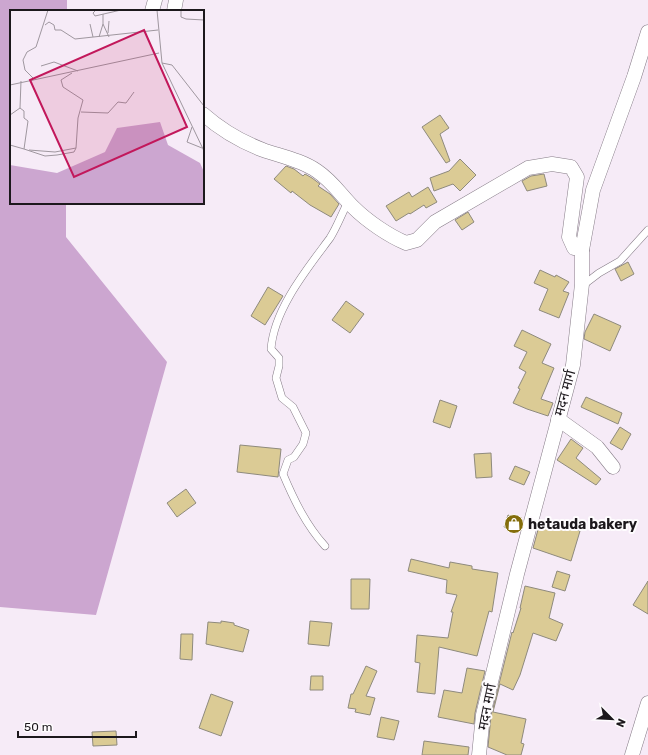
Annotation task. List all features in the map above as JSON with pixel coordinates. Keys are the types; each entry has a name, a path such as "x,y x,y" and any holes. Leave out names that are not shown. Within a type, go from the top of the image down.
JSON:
{"street":[{"path":"152,10 155,0"},
{"path":"174,10 176,0"},
{"name":"मदन मार्ग","path":"479,755 483,715 517,574 573,365 582,286 582,250 592,190 634,77 648,32"},
{"path":"204,115 236,137 260,149 316,170 332,183 354,208 392,237 406,243 417,240 435,222 528,168 552,164 571,167 577,177 569,237 574,248 582,250"},
{"path":"558,419 597,447 613,467"},
{"path":"632,755 648,703"}],"lane":[{"path":"325,546 315,535 298,507 283,474 288,460 294,456 303,444 306,433 292,407 282,398 276,378 279,358 271,349 272,335 287,301 331,236 348,202"},
{"path":"582,286 599,273 620,261 648,230"}],"shaded area":[{"path":"0,0 67,0 67,10 10,10 10,204 66,204 66,237 167,362 96,615 0,607"}],"building":[{"path":"440,115 449,128 440,134 450,161 446,163 422,127"},
{"path":"460,159 476,175 460,191 453,184 434,191 430,178 449,171"},
{"path":"286,166 294,169 303,176 305,174 312,178 320,184 318,186 330,194 339,204 331,217 310,205 292,191 291,193 274,179"},
{"path":"544,174 547,186 527,191 522,181 531,176"},
{"path":"428,187 437,202 426,208 424,205 396,221 386,206 409,192 412,197"},
{"path":"468,212 474,222 462,230 455,220"},
{"path":"628,262 634,274 621,281 615,269"},
{"path":"540,270 555,277 556,275 569,282 563,291 569,293 559,318 539,310 548,289 534,283"},
{"path":"268,287 283,296 265,325 251,316"},
{"path":"346,301 364,314 350,333 332,320"},
{"path":"594,314 621,326 610,351 584,339 585,332"},
{"path":"522,330 551,344 542,363 554,368 541,399 553,403 548,416 513,403 526,372 519,368 527,352 514,346"},
{"path":"586,397 622,413 618,424 581,407"},
{"path":"440,400 457,406 450,428 433,422"},
{"path":"620,427 631,434 622,450 610,443"},
{"path":"571,439 583,448 576,458 601,479 596,485 557,460"},
{"path":"240,445 281,449 278,477 237,472"},
{"path":"491,453 492,477 476,478 474,454"},
{"path":"515,466 530,472 524,485 509,479"},
{"path":"186,489 196,503 177,517 167,503"},
{"name":"hetauda bakery","path":"508,515 522,521 519,532 504,527"},
{"path":"542,522 567,530 568,527 580,531 571,561 533,548 539,526 540,527"},
{"path":"411,559 449,568 450,562 472,566 472,569 498,573 492,612 489,611 477,656 439,647 435,694 417,692 420,663 415,662 417,635 448,638 453,612 451,612 457,595 446,593 447,580 408,571"},
{"path":"557,571 570,575 565,591 552,587"},
{"path":"351,579 370,579 369,609 351,609"},
{"path":"648,581 648,614 633,605"},
{"path":"525,586 555,593 549,618 563,624 556,641 533,633 520,675 513,690 500,684 493,712 526,719 521,743 524,744 521,755 507,755 488,747 491,716 512,632 513,633 521,608"},
{"path":"221,621 234,623 234,625 249,630 243,652 206,644 208,622 221,623"},
{"path":"310,621 332,623 329,646 308,644"},
{"path":"181,634 193,634 192,660 180,659"},
{"path":"366,666 377,671 366,696 375,698 370,715 355,712 356,709 348,708 351,694 353,694"},
{"path":"467,668 485,671 475,713 474,724 438,717 444,690 462,693"},
{"path":"311,676 323,676 323,690 310,690"},
{"path":"211,694 233,702 221,736 199,728"},
{"path":"381,717 399,721 394,740 377,737"},
{"path":"116,731 117,745 93,746 92,732"},
{"path":"424,741 469,747 468,755 422,755"}],"place":[{"name":"hetauda bakery","path":"514,524"}]}
